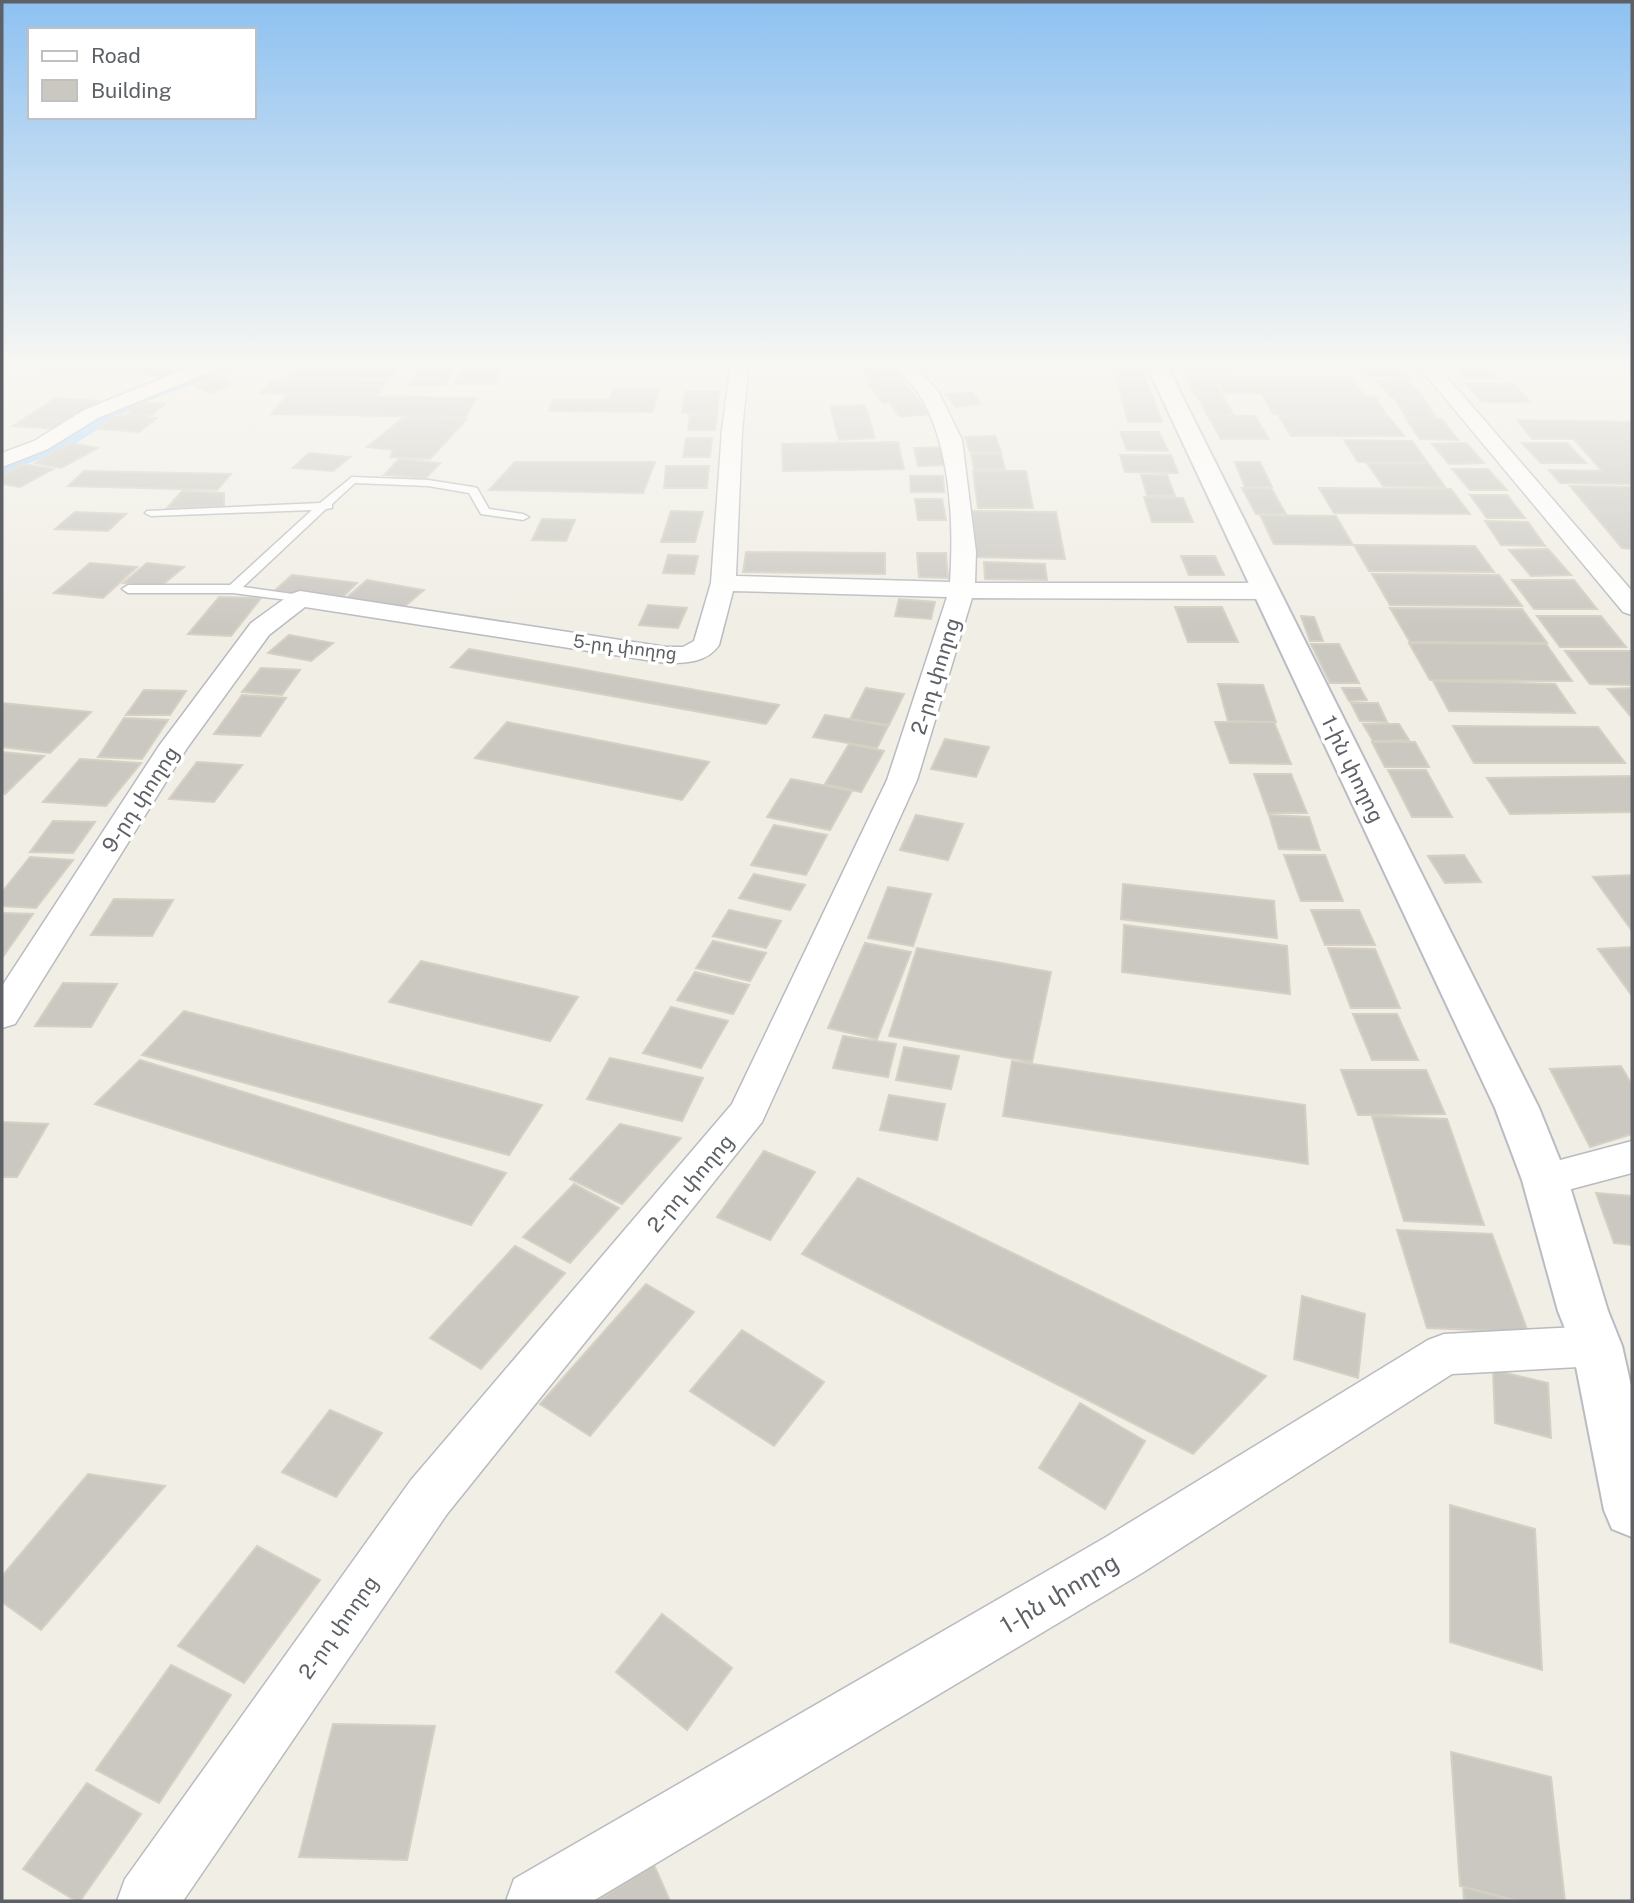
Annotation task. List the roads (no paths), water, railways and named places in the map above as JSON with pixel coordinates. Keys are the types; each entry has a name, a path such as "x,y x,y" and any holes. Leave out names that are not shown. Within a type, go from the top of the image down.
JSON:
{"main road":[{"name":"1-ին փողոց","path":"1197,451 1517,1108 1545,1180 1583,1311 1597,1346 1632,1510"}],"street":[{"path":"2,461 27,451"},
{"name":"5-րդ փողոց","path":"300,599 666,655 688,655 706,645 723,583 731,451"},
{"name":"2-րդ փողոց","path":"147,1901 429,1497 748,1112 902,780 962,590 964,552 953,451"},
{"path":"1499,451 1632,607"},
{"path":"723,583 962,590 1266,591"},
{"name":"9-րդ փողոց","path":"2,1016 174,746 260,629 300,599"},
{"path":"1545,1180 1632,1157"},
{"name":"1-ին փողոց","path":"536,1901 1124,1555 1444,1354 1597,1346"}],"lane":[{"path":"233,589 282,543 328,506 352,481 428,483 473,489 485,512 523,517"},
{"path":"150,513 328,506"},
{"path":"128,589 233,589 300,599"}],"waterway":[{"path":"2,467 41,451"}]}
